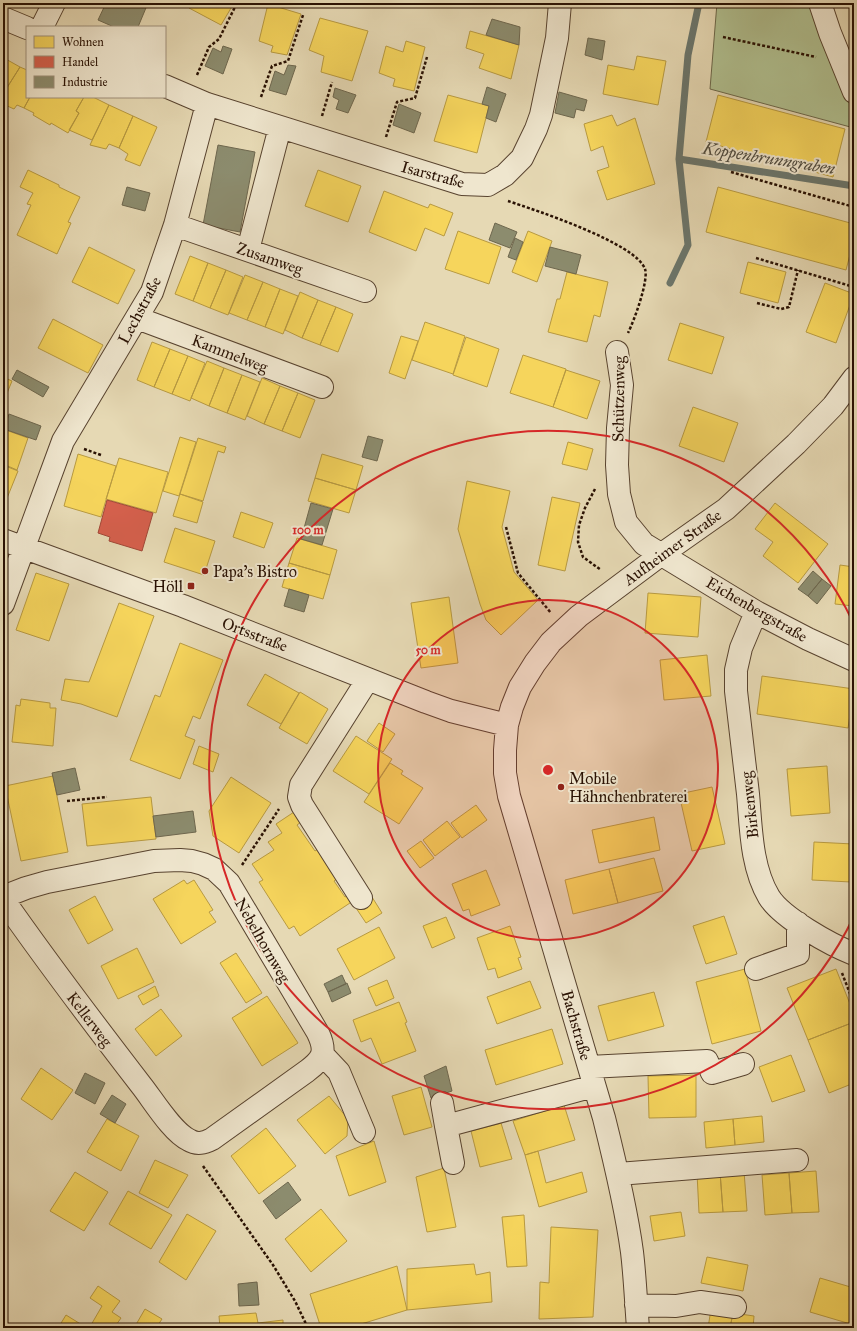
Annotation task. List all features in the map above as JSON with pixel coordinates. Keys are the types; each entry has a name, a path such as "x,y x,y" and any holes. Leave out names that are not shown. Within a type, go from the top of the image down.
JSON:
{"street":[{"path":"42,26 54,3"},
{"name":"Isarstraße","path":"207,104 462,184 488,185 505,175 522,158 538,122 557,38 560,3"},
{"path":"820,3 830,33 854,92"},
{"path":"3,18 26,28"},
{"path":"166,86 207,104"},
{"name":"Lechstraße","path":"24,547 63,441 83,405 152,292 175,225 207,104"},
{"path":"248,250 280,127"},
{"name":"Zusamweg","path":"175,225 364,291"},
{"name":"Kammelweg","path":"137,318 322,387"},
{"name":"Schützenweg","path":"617,352 622,385 617,465 619,494 626,522 644,544 662,554"},
{"name":"Aufheimer Straße","path":"507,725 520,687 534,663 564,628 621,584 726,508 796,444 833,406 854,378"},
{"name":"Ortsstraße","path":"3,540 147,592 451,712 507,725"},
{"path":"3,604 24,547"},
{"name":"Eichenbergstraße","path":"662,554 756,612 808,639 854,660"},
{"name":"Birkenweg","path":"756,612 741,648 736,670 736,691 754,846 760,879 770,898 784,914 811,932 854,954"},
{"path":"361,898 302,806 299,797 301,786 368,679"},
{"name":"Bachstraße","path":"507,725 505,773 509,796 604,1118 617,1170 632,1252 638,1328"},
{"name":"Nebelhornweg","path":"3,898 26,888 47,882 154,862 180,860 192,861 214,869 230,883 318,1033 324,1048 323,1055"},
{"name":"Kellerweg","path":"3,898 52,968 112,1048 173,1127 182,1136"},
{"path":"756,969 798,954 798,923"},
{"path":"182,1136 197,1143 212,1139 314,1066 323,1055 339,1072 364,1132"},
{"path":"446,1126 591,1076 707,1061 712,1073 743,1064"},
{"path":"442,1103 452,1163"},
{"path":"617,1170 769,1151"},
{"path":"617,1170 797,1160"},
{"path":"636,1305 676,1306 700,1302 735,1307"}],"path":[{"path":"188,96 209,47 219,39 237,3"},
{"path":"254,118 272,66 288,61 303,15"},
{"path":"722,37 842,63"},
{"path":"379,159 397,102 415,98 428,57"},
{"path":"315,138 332,82"},
{"path":"731,172 854,207"},
{"name":"Schützenweg","path":"507,200 575,224 633,255 645,268 647,280 632,325 617,352"},
{"path":"756,258 854,287"},
{"path":"757,303 781,309 789,307 798,270"},
{"path":"617,465 597,487 585,508 579,525 578,542 583,557 621,584"},
{"path":"506,527 518,573 564,628"},
{"path":"67,801 107,797"},
{"path":"230,883 280,807 291,799 299,797"},
{"path":"182,1136 273,1265 308,1328"}],"green space":[{"path":"717,3 820,3 854,89 854,128 710,89"}],"building: Wohnen":[{"path":"191,3 234,3 221,25 189,8"},
{"path":"268,4 301,14 287,55 271,52 273,46 259,41"},
{"path":"320,18 368,31 352,81 321,72 324,56 309,50"},
{"path":"470,31 519,45 511,79 479,68 484,54 466,48"},
{"path":"406,41 425,47 414,91 393,86 395,79 379,73 386,46 403,52"},
{"path":"637,56 666,61 658,105 603,94 608,65 634,70"},
{"path":"4,58 20,67 3,94 3,60"},
{"path":"20,67 26,70 26,98 29,98 24,108 17,105 14,109 3,104 3,94"},
{"path":"448,95 489,106 477,153 434,141"},
{"path":"718,95 845,129 833,177 706,142"},
{"path":"29,98 83,98 76,111 79,113 68,133 51,123 50,125 33,115 34,113 24,108"},
{"path":"83,98 95,98 109,105 92,140 69,130 79,113 76,111"},
{"path":"109,105 133,116 119,148 109,144 106,149 90,145"},
{"path":"612,115 617,126 635,118 655,184 607,200 597,171 609,167 603,146 591,151 584,124"},
{"path":"133,116 157,127 140,166 125,160 128,154 119,148"},
{"path":"28,170 80,197 68,222 71,223 57,254 17,235 31,205 27,204 33,193 20,187"},
{"path":"318,170 361,186 348,222 305,206"},
{"path":"718,187 854,224 854,239 846,270 706,232"},
{"path":"384,191 428,208 430,204 453,213 444,236 425,228 416,251 369,232"},
{"path":"458,231 501,247 489,284 445,269"},
{"path":"528,231 552,241 537,282 512,272"},
{"path":"89,247 135,270 118,304 72,282"},
{"path":"190,256 208,263 193,301 175,294"},
{"path":"748,262 786,272 778,303 740,293"},
{"path":"208,263 226,270 210,308 193,301"},
{"path":"226,270 243,277 228,315 210,308"},
{"path":"567,272 608,282 600,317 594,315 587,342 548,332 557,299 560,299"},
{"path":"245,275 263,282 247,320 229,313"},
{"path":"263,282 280,289 265,327 247,320"},
{"path":"825,283 854,294 836,343 806,332"},
{"path":"280,289 298,296 283,334 265,327"},
{"path":"300,292 318,300 302,338 285,330"},
{"path":"318,300 336,307 320,345 302,338"},
{"path":"336,307 353,314 338,352 320,345"},
{"path":"53,319 103,345 88,373 38,348"},
{"path":"425,322 465,336 453,374 412,360"},
{"path":"680,323 724,337 712,374 668,360"},
{"path":"401,336 418,341 405,379 389,373"},
{"path":"466,337 499,349 487,387 453,375"},
{"path":"152,342 170,349 154,387 137,380"},
{"path":"170,349 188,356 172,394 154,387"},
{"path":"523,355 566,369 553,407 510,393"},
{"path":"188,356 205,363 190,401 172,394"},
{"path":"207,361 224,368 209,406 191,398"},
{"path":"224,368 242,375 227,413 209,406"},
{"path":"566,370 600,381 587,419 553,407"},
{"path":"242,375 260,382 245,420 227,413"},
{"path":"3,377 12,381 3,403"},
{"path":"262,378 280,386 264,424 247,416"},
{"path":"280,386 298,393 282,431 264,424"},
{"path":"298,393 315,400 300,438 282,431"},
{"path":"693,407 738,423 724,462 679,446"},
{"path":"3,429 28,438 17,470 3,464"},
{"path":"180,437 196,442 179,496 163,491"},
{"path":"198,438 226,447 224,453 218,451 203,501 180,494"},
{"path":"568,442 593,449 587,470 562,464"},
{"path":"78,454 116,466 101,517 64,506"},
{"path":"322,454 363,466 356,490 315,478"},
{"path":"119,458 168,472 156,513 106,499"},
{"path":"3,465 18,471 3,508"},
{"path":"315,478 356,490 349,513 308,501"},
{"path":"467,481 510,491 502,527 514,572 538,600 501,635 486,620 458,529"},
{"path":"180,494 203,502 197,523 173,516"},
{"path":"552,497 580,503 565,571 538,565"},
{"path":"775,503 828,544 798,583 763,556 773,542 755,529"},
{"path":"241,512 273,523 264,548 233,537"},
{"path":"175,528 215,541 204,575 164,562"},
{"path":"297,538 337,550 330,575 289,563"},
{"path":"289,563 330,575 323,599 282,587"},
{"path":"840,565 854,567 854,606 835,604"},
{"path":"36,573 69,584 49,641 16,630"},
{"path":"648,593 701,597 698,637 645,633"},
{"path":"449,597 458,663 421,668 411,603"},
{"path":"119,603 154,616 117,717 81,704 61,700 65,679 89,682"},
{"path":"180,643 223,660 200,719 193,716 185,736 195,740 180,779 130,760 155,695 160,697"},
{"path":"707,655 711,696 664,700 660,660"},
{"path":"265,674 299,693 281,724 247,705"},
{"path":"762,676 854,689 848,728 757,714"},
{"path":"300,692 328,709 307,744 279,728"},
{"path":"21,699 50,703 50,708 56,708 53,746 12,742 16,705 20,706"},
{"path":"379,723 395,734 383,752 367,741"},
{"path":"356,736 392,759 369,794 333,771"},
{"path":"199,746 219,754 213,772 193,764"},
{"path":"390,763 403,771 401,774 423,788 399,824 364,802"},
{"path":"827,766 830,813 791,816 787,769"},
{"path":"53,776 68,852 21,861 5,786"},
{"path":"231,777 271,803 239,853 213,836 209,811"},
{"path":"712,787 725,844 692,851 679,794"},
{"path":"151,797 156,839 87,846 82,804"},
{"path":"476,805 487,820 462,838 451,823"},
{"path":"294,812 301,822 297,825 315,851 318,849 338,878 334,881 345,897 349,895 353,901 300,936 294,926 289,929 259,882 263,880 252,864 274,850 268,842 282,833 276,824"},
{"path":"654,817 660,850 599,863 592,830"},
{"path":"447,821 460,837 435,856 423,840"},
{"path":"421,841 434,858 420,868 407,851"},
{"path":"814,842 853,844 851,882 812,880"},
{"path":"654,858 663,891 618,903 609,869"},
{"path":"609,869 618,903 573,914 565,880"},
{"path":"486,870 500,905 471,916 469,909 463,911 452,884"},
{"path":"184,880 187,884 194,880 213,910 209,912 216,922 181,944 153,899"},
{"path":"95,896 113,930 88,944 69,910"},
{"path":"372,897 382,913 366,923 356,908"},
{"path":"724,916 737,954 706,964 693,926"},
{"path":"446,917 455,938 432,948 423,926"},
{"path":"510,926 521,957 518,958 522,969 498,978 495,968 488,970 477,938"},
{"path":"379,927 395,958 354,980 337,949"},
{"path":"137,948 154,982 118,999 101,966"},
{"path":"236,953 262,993 246,1003 220,963"},
{"path":"745,969 761,1031 712,1044 696,982"},
{"path":"836,969 854,1014 854,1022 808,1040 787,988"},
{"path":"387,980 394,998 376,1006 368,988"},
{"path":"530,981 541,1008 497,1024 487,997"},
{"path":"155,986 159,996 143,1005 138,996"},
{"path":"654,992 664,1026 608,1041 598,1006"},
{"path":"267,996 298,1043 262,1066 232,1018"},
{"path":"399,1002 407,1022 405,1023 416,1051 382,1064 371,1038 361,1042 353,1020"},
{"path":"161,1009 182,1036 156,1056 135,1029"},
{"path":"854,1022 854,1083 829,1093 808,1040"},
{"path":"552,1029 563,1064 496,1085 485,1050"},
{"path":"791,1055 805,1091 772,1102 759,1067"},
{"path":"41,1068 73,1090 52,1120 21,1099"},
{"path":"696,1075 696,1117 649,1118 648,1076"},
{"path":"421,1087 432,1127 404,1135 392,1096"},
{"path":"329,1096 348,1119 347,1136 325,1154 297,1120"},
{"path":"564,1105 575,1140 525,1155 513,1121"},
{"path":"762,1116 764,1142 735,1145 733,1119"},
{"path":"107,1119 139,1136 121,1171 87,1152"},
{"path":"733,1119 735,1145 706,1148 704,1122"},
{"path":"501,1123 512,1159 480,1167 471,1131"},
{"path":"266,1128 296,1166 259,1194 231,1156"},
{"path":"374,1141 386,1182 349,1196 336,1156"},
{"path":"538,1151 546,1183 582,1172 587,1192 539,1207 525,1155"},
{"path":"155,1160 188,1175 168,1208 139,1193"},
{"path":"444,1168 456,1227 427,1232 416,1177"},
{"path":"744,1171 747,1211 723,1212 720,1172"},
{"path":"816,1171 819,1212 792,1213 789,1173"},
{"path":"75,1172 108,1192 84,1231 50,1211"},
{"path":"720,1172 723,1212 699,1213 697,1173"},
{"path":"789,1173 792,1213 765,1215 762,1175"},
{"path":"128,1191 172,1215 151,1249 109,1224"},
{"path":"321,1209 347,1241 311,1272 285,1239"},
{"path":"681,1212 685,1236 654,1241 650,1216"},
{"path":"187,1214 216,1231 186,1280 159,1262"},
{"path":"524,1215 527,1266 507,1267 502,1217"},
{"path":"551,1227 598,1230 593,1317 539,1319 540,1282 549,1283"},
{"path":"707,1257 748,1265 743,1291 701,1283"},
{"path":"474,1264 476,1275 490,1272 492,1302 407,1310 407,1269"},
{"path":"397,1266 407,1310 348,1328 321,1328 310,1294"},
{"path":"820,1278 854,1288 854,1325 810,1312"},
{"path":"98,1286 120,1301 112,1312 121,1318 114,1328 95,1328 91,1325 102,1306 90,1298"},
{"path":"145,1309 162,1319 156,1328 134,1328"},
{"path":"711,1309 733,1313 730,1328 708,1328"},
{"path":"256,1313 258,1323 283,1320 283,1328 220,1328 219,1316"},
{"path":"733,1313 754,1316 753,1328 730,1328"},
{"path":"66,1315 87,1328 58,1328"}],"building: Handel":[{"path":"107,500 153,513 142,551 109,541 110,537 98,533"}],"building: Industrie":[{"path":"106,3 148,3 138,26 112,26 98,20"},
{"path":"492,19 520,27 519,45 486,35"},
{"path":"588,38 605,41 602,60 585,55"},
{"path":"223,46 232,49 223,74 205,66 213,48 221,52"},
{"path":"288,65 296,66 286,95 269,90 275,71 284,75"},
{"path":"487,87 506,94 496,122 486,118 489,106 482,104"},
{"path":"335,88 356,95 348,113 336,109 339,100 333,97"},
{"path":"559,92 587,100 584,111 576,109 574,118 555,113"},
{"path":"399,104 421,113 414,133 393,125"},
{"path":"218,145 255,152 240,232 203,225"},
{"path":"127,187 150,193 145,211 122,205"},
{"path":"495,223 517,232 510,248 489,240"},
{"path":"515,238 523,242 516,260 508,257"},
{"path":"550,247 581,255 576,274 545,266"},
{"path":"17,370 49,387 43,397 12,379"},
{"path":"9,414 41,426 36,440 4,429"},
{"path":"368,436 383,440 377,461 362,457"},
{"path":"311,503 333,509 322,545 301,539"},
{"path":"813,571 822,579 808,596 798,589"},
{"path":"822,579 831,586 817,604 808,596"},
{"path":"289,589 309,595 304,612 284,606"},
{"path":"75,768 80,790 57,795 52,773"},
{"path":"193,811 196,832 156,837 153,816"},
{"path":"342,975 346,984 328,992 324,984"},
{"path":"347,983 351,993 332,1002 328,992"},
{"path":"446,1066 452,1091 431,1098 424,1076"},
{"path":"85,1073 105,1083 95,1104 75,1093"},
{"path":"112,1095 126,1104 115,1123 100,1114"},
{"path":"288,1182 301,1200 276,1219 263,1201"},
{"path":"257,1282 259,1305 239,1306 238,1284"}],"waterway":[{"path":"670,283 688,245 679,159 688,55 699,3"},
{"name":"Koppenbrunngraben","path":"679,159 854,186"}],"place":[{"name":"Papa's Bistro","path":"205,571"},
{"name":"Höll","path":"191,586"},
{"name":"Mobile Hähnchenbraterei","path":"561,787"}]}
